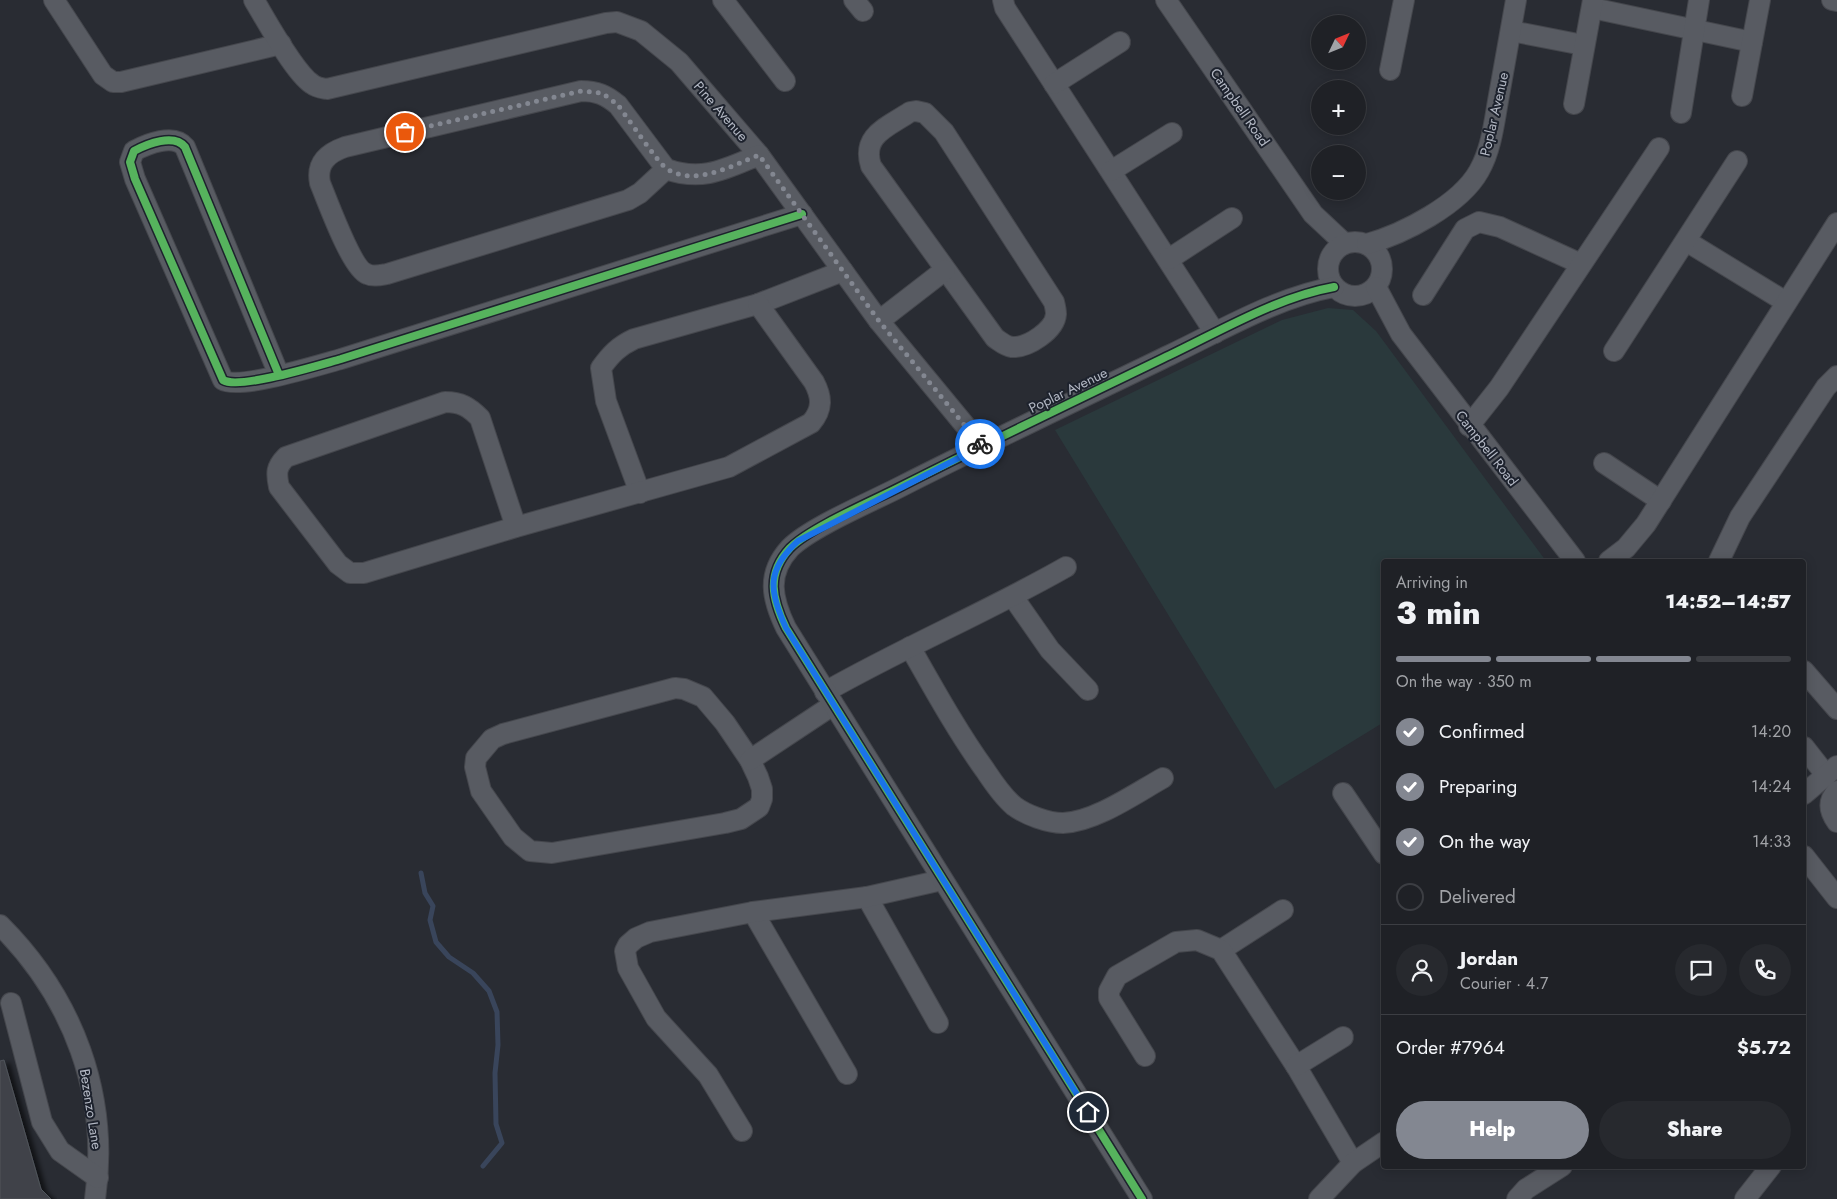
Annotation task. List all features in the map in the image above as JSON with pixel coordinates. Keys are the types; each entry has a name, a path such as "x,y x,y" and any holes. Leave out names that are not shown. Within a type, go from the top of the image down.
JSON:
{"street":[{"path":"54,0 103,76 113,82 121,82 280,44"},
{"name":"Pine Avenue","path":"254,0 280,44 308,81 318,88 327,89 606,23 617,22 641,31 679,62 759,155 879,321 982,446"},
{"path":"723,0 785,81"},
{"path":"1003,0 1005,8 1169,259 1215,334"},
{"name":"Campbell Road","path":"1166,0 1313,214 1334,264"},
{"path":"1390,70 1404,0"},
{"name":"Poplar Avenue","path":"1367,244 1390,237 1413,226 1466,188 1480,170 1490,144 1516,0"},
{"path":"1681,113 1699,0"},
{"path":"1742,96 1760,0"},
{"path":"1832,0 1837,1"},
{"path":"1574,104 1592,4 1752,42"},
{"path":"1511,31 1584,45"},
{"path":"1054,84 1120,42"},
{"path":"666,169 640,193 628,200 387,274 376,275 368,275 362,271 351,256 320,183 318,172 325,159 346,147 561,96 591,91 609,97 618,105 666,169 689,176 718,172 759,155"},
{"path":"916,111 925,113 944,132 1054,302 1056,312 1054,320 1046,332 1027,344 1014,347 1006,345 995,338 945,270 871,166 868,154 869,145 879,132 916,111"},
{"path":"1111,171 1172,132"},
{"path":"279,375 185,147 179,141 170,139 134,151 130,162 136,179 202,335 224,380 234,384 279,375 341,360 802,214"},
{"path":"1470,426 1499,388 1659,148"},
{"path":"1614,351 1737,161"},
{"path":"1169,259 1232,218"},
{"path":"1423,295 1465,229 1479,222 1500,227 1581,264"},
{"path":"1611,559 1632,540 1661,502 1837,223"},
{"name":"Poplar Avenue","path":"1381,261 1413,226"},
{"path":"1686,241 1786,302"},
{"path":"1359,242 1373,248 1381,261 1382,275 1370,291 1348,296 1334,264 1359,242"},
{"name":"Poplar Avenue","path":"1138,1197 786,628 776,606 772,591 773,580 781,560 798,541 818,529 982,446 1300,295 1334,264"},
{"path":"879,321 945,270"},
{"path":"640,493 606,401 601,368 610,355 620,346 634,339 758,304 844,271"},
{"name":"Campbell Road","path":"1370,291 1470,426 1572,559"},
{"path":"516,527 480,418 470,408 459,402 445,402 286,457 278,465 276,473 279,487 338,564 350,573 364,573 516,527 730,467 811,423 822,403 820,394 758,304"},
{"path":"1720,559 1740,517 1826,387 1837,376"},
{"path":"1604,463 1661,502"},
{"path":"750,760 829,698 910,647 1013,597 1066,567"},
{"path":"1013,597 1050,650 1088,690"},
{"path":"910,647 972,752 1000,791 1014,806 1032,815 1063,823 1100,812 1163,778"},
{"path":"1806,672 1837,709"},
{"path":"675,688 694,692 711,705 750,760 762,788 762,800 752,814 725,823 552,853 530,851 513,836 481,791 475,767 476,758 484,748 492,739 503,734 675,688"},
{"path":"1806,749 1833,778 1830,804 1832,815 1837,822"},
{"path":"1806,793 1833,778"},
{"path":"1343,794 1376,830 1381,845"},
{"path":"1806,859 1837,898"},
{"path":"742,1131 708,1076 656,1018 628,968 625,950 636,938 650,932 753,912 867,897 942,880"},
{"path":"867,897 938,1023"},
{"path":"1221,950 1283,910"},
{"path":"753,912 847,1074"},
{"name":"Bezenzo Lane","path":"0,925 21,946 46,977 69,1018 90,1083 99,1148 95,1199"},
{"path":"1145,1056 1109,998 1109,991 1114,980 1122,973 1183,940 1197,940 1221,950 1296,1066 1353,1163"},
{"path":"12,1004 42,1122 60,1151 98,1178"},
{"path":"1296,1066 1342,1037"},
{"path":"1319,1199 1353,1163 1381,1144"},
{"path":"1517,1199 1526,1189 1557,1169"},
{"path":"1745,1199 1769,1169"}],"shaded area":[{"path":"1328,308 1353,310 1376,331 1545,559 1381,559 1381,724 1275,789 1055,430 1282,320"}],"building":[{"path":"4,1060 41,1189 51,1199 0,1199 0,1061"}],"waterway":[{"path":"421,873 425,893 433,906 430,920 436,942 449,957 473,973 489,991 497,1012 496,1124 502,1143 483,1166"}],"cycle path":[{"path":"279,375 185,147 180,143 167,140 146,145 134,151 130,162 135,179 223,380 232,382 245,382 280,376 341,359 802,214"},
{"path":"1142,1199 786,628 777,607 774,577 777,567 790,548 812,532 843,515 1250,315 1292,298 1334,287"}],"way so far":[{"path":"405,132 581,91 591,91 602,93 618,105 666,169 689,176 718,172 759,155 879,321 980,444"}],"route":[{"path":"980,444 982,446 798,541 781,560 773,580 772,591 776,606 786,628 1088,1112"}]}
